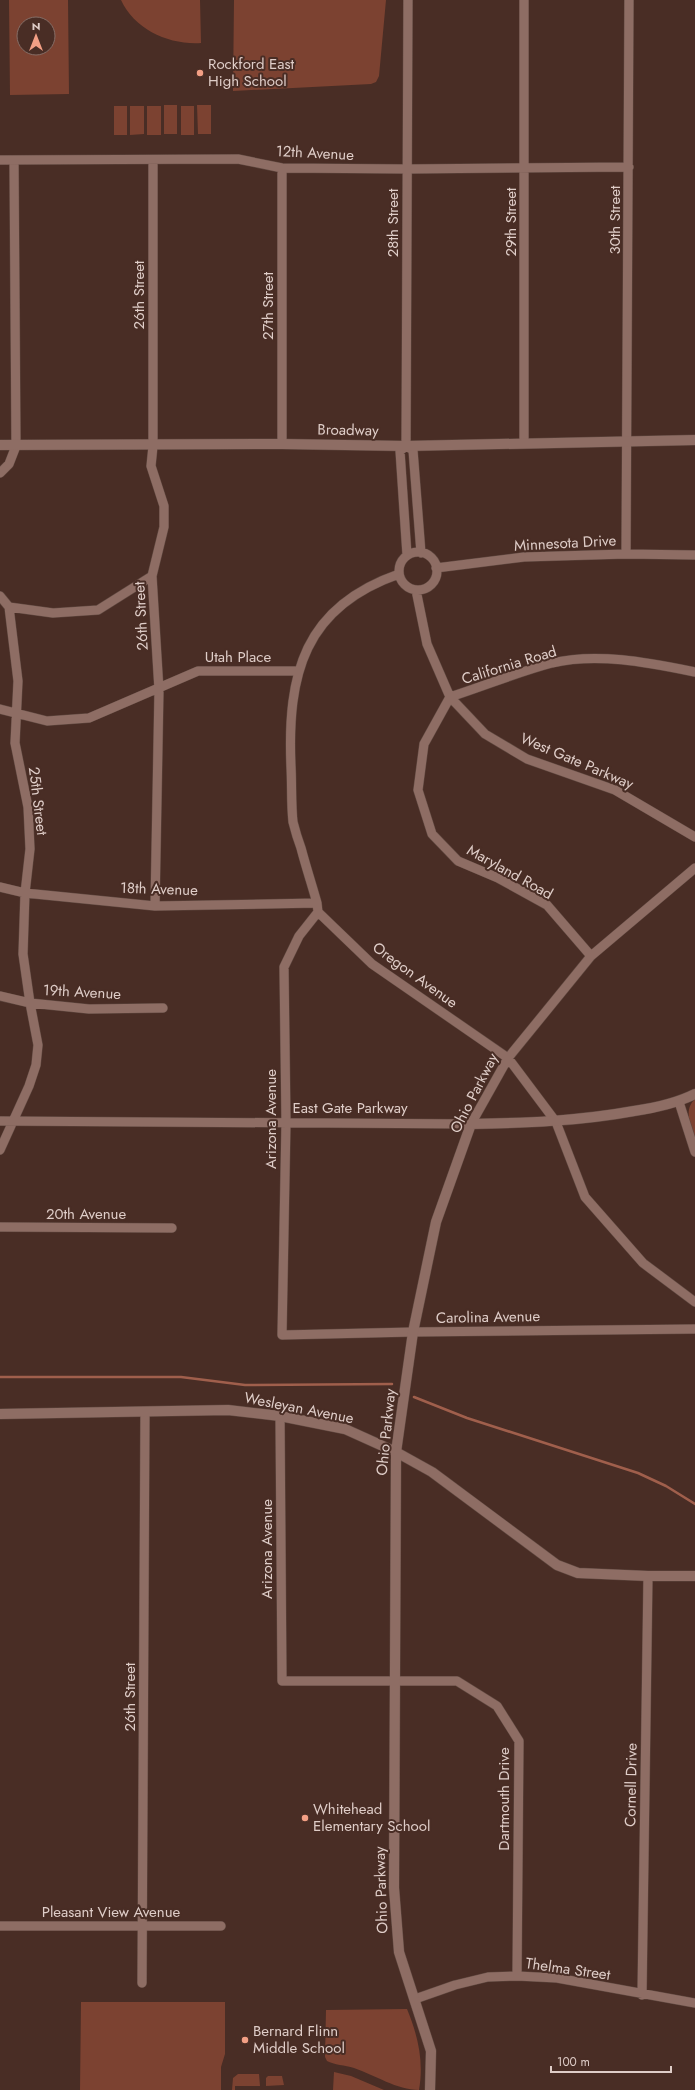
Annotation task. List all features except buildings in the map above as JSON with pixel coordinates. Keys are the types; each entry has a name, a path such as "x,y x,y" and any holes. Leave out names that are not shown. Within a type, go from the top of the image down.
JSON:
{"street":[{"name":"28th Street","path":"406,446 408,0"},
{"name":"29th Street","path":"524,0 526,168 524,443"},
{"name":"30th Street","path":"626,554 629,0"},
{"name":"12th Avenue","path":"0,160 238,159 282,168 408,169 629,167"},
{"path":"0,473 10,464 16,446 14,160"},
{"name":"26th Street","path":"153,160 153,446 151,466 164,506 164,527 152,576 159,690 156,906"},
{"name":"27th Street","path":"282,168 282,444"},
{"name":"Broadway","path":"0,445 153,446 282,444 406,446 627,440 695,440"},
{"path":"407,555 400,451 406,446 413,450 421,553"},
{"path":"421,553 430,557 436,568 435,579 427,587 416,590 405,585 399,574 400,563 407,555 421,553"},
{"name":"Minnesota Drive","path":"436,568 524,557 626,554 695,555"},
{"name":"Oregon Avenue","path":"399,574 375,582 353,595 337,607 308,644 298,671 290,736 293,823 317,908 372,964 508,1058 556,1122 586,1196 643,1263 695,1302"},
{"path":"0,596 9,607 53,613 98,610 152,576"},
{"name":"West Gate Parkway","path":"416,590 427,644 450,697 485,734 527,759 574,777 616,790 695,837"},
{"name":"25th Street","path":"0,1150 29,1086 36,1065 38,1044 30,1003 24,954 25,893 30,849 28,814 15,743 15,714 18,681 9,607"},
{"name":"California Road","path":"450,697 553,663 599,659 647,662 695,672"},
{"name":"Utah Place","path":"0,709 15,714 48,721 89,718 159,690 198,671 298,671"},
{"name":"Maryland Road","path":"450,697 424,744 419,782 418,790 432,834 458,861 498,878 546,905 591,956"},
{"name":"Ohio Parkway","path":"430,2090 431,2051 399,1952 394,1888 394,1680 396,1452 413,1332 436,1222 472,1124 508,1058 591,956 695,868"},
{"name":"18th Avenue","path":"0,887 25,893 156,906 317,908"},
{"name":"Arizona Avenue","path":"282,1335 286,1122 284,967 299,936 317,908"},
{"name":"19th Avenue","path":"0,996 30,1003 89,1009 164,1008"},
{"name":"East Gate Parkway","path":"0,1121 472,1124 556,1122 619,1114 679,1102 695,1094"},
{"path":"679,1102 695,1152"},
{"name":"20th Avenue","path":"0,1227 172,1228"},
{"name":"Carolina Avenue","path":"282,1335 695,1329"},
{"name":"Wesleyan Avenue","path":"0,1414 228,1410 280,1416 345,1429 396,1452 432,1472 557,1565 578,1573 648,1576 695,1576"},
{"name":"26th Street","path":"142,1983 145,1412"},
{"name":"Arizona Avenue","path":"280,1416 282,1681"},
{"name":"Cornell Drive","path":"642,1995 648,1576"},
{"name":"Dartmouth Drive","path":"282,1681 457,1681 497,1706 519,1741 517,1976"},
{"name":"Pleasant View Avenue","path":"0,1926 221,1926"},
{"name":"Thelma Street","path":"415,1999 455,1985 488,1977 517,1976 557,1978 642,1995 695,2003"}],"shaded area":[{"path":"9,0 68,0 69,94 10,95"},
{"path":"121,0 200,0 201,43 177,41 154,34 135,20 127,11"},
{"path":"234,0 386,0 379,76 376,82 371,84 233,91"},
{"path":"164,105 177,105 177,134 164,134"},
{"path":"197,105 211,105 211,134 198,134"},
{"path":"114,106 127,106 127,135 114,135"},
{"path":"130,106 144,106 144,134 130,135"},
{"path":"147,106 161,106 161,135 147,135"},
{"path":"181,106 194,106 194,135 181,135"},
{"path":"695,1099 695,1139 690,1124 689,1108"},
{"path":"81,2002 225,2002 225,2054 221,2067 221,2090 80,2090"},
{"path":"407,2009 419,2049 421,2069 419,2090 403,2088 354,2068 327,2061 325,2057 326,2010"},
{"path":"334,2072 351,2076 384,2090 333,2090"},
{"path":"238,2074 259,2074 260,2086 235,2086 235,2090 232,2090 233,2078"},
{"path":"268,2076 282,2076 284,2085 266,2086 266,2078"}],"waterway":[{"path":"0,1377 181,1377 245,1385 392,1384"},
{"path":"414,1397 467,1418 638,1473 666,1486 695,1504"}],"place":[{"name":"Rockford East High School","path":"200,73"},
{"name":"Whitehead Elementary School","path":"305,1818"},
{"name":"Bernard Flinn Middle School","path":"245,2040"}]}
